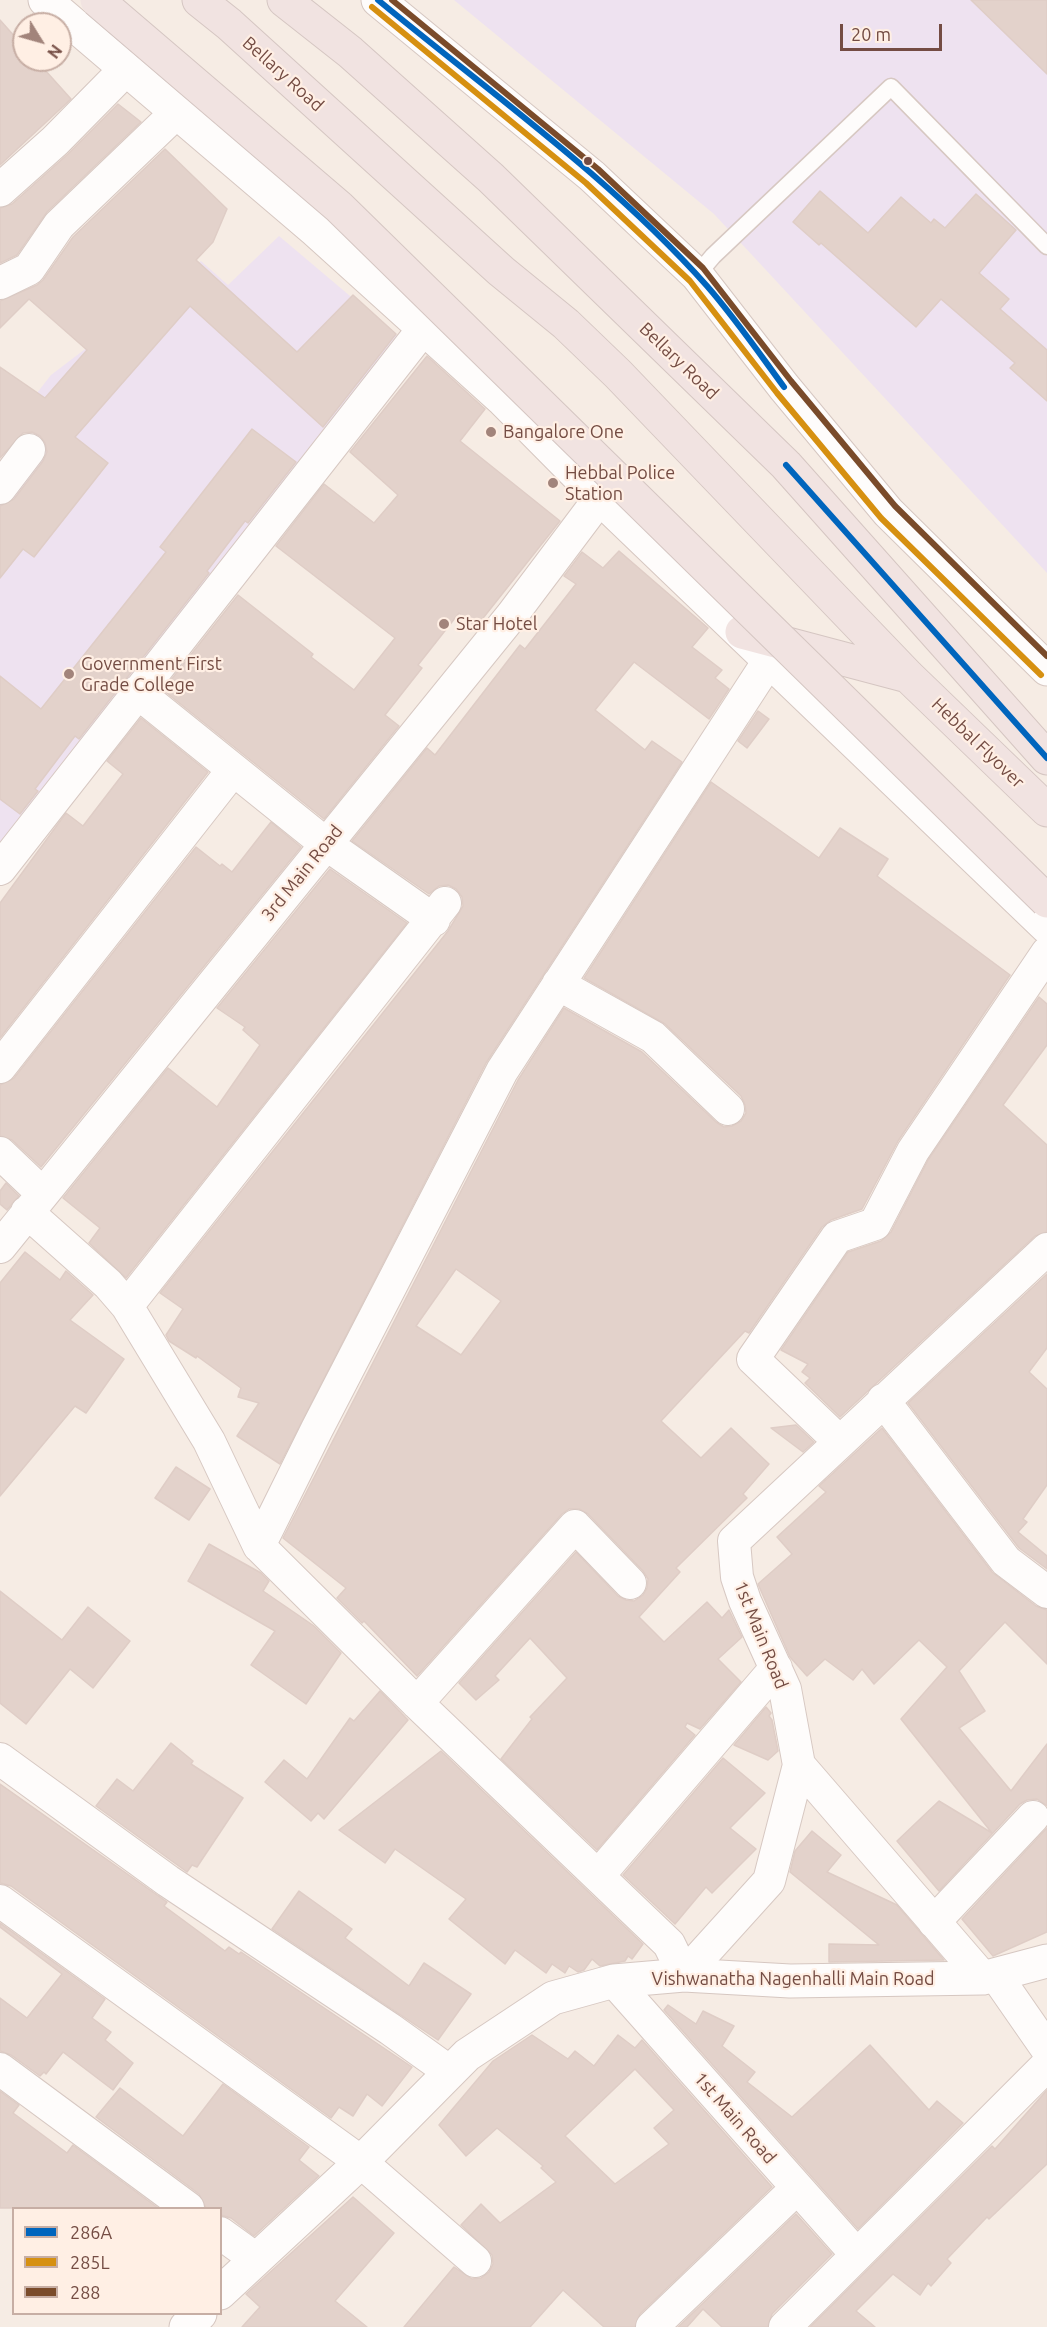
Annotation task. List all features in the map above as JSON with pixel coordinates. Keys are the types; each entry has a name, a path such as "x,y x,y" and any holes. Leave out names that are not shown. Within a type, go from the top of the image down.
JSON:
{"highway":[{"path":"97,0 339,207 1047,901"},
{"name":"Bellary Road","path":"199,0 230,24 501,271 566,324 618,374 908,676"},
{"name":"Bellary Road","path":"284,0 350,52 491,178 786,465 1045,756"},
{"path":"742,632 908,676"},
{"name":"Hebbal Flyover","path":"908,676 1047,810"}],"street":[{"path":"45,0 177,112 502,399 600,498 770,658 1047,927"},
{"path":"378,0 592,176 697,274 784,387 888,512 1047,669"},
{"path":"0,190 55,141 126,69"},
{"path":"0,284 29,269 59,225 177,112"},
{"path":"0,869 424,328"},
{"path":"0,489 29,450"},
{"name":"3rd Main Road","path":"0,1247 34,1202 512,615 600,498"},
{"path":"259,1546 316,1429 502,1071 770,658"},
{"path":"127,1306 439,911 326,844 137,693"},
{"path":"0,1067 233,770"},
{"path":"840,1442 753,1359 837,1237 875,1224 913,1150 1047,952"},
{"path":"558,984 652,1037 728,1108"},
{"path":"0,1152 34,1202 127,1306 209,1441 259,1546 417,1703 669,1944 684,1975"},
{"name":"1st Main Road","path":"684,1975 769,1881 799,1765 784,1689 745,1601 737,1577 734,1541 1047,1249"},
{"path":"883,1400 1006,1561 1047,1592"},
{"path":"417,1703 575,1526 630,1583"},
{"path":"598,1876 776,1668"},
{"path":"0,1759 168,1881 390,2029 450,2072"},
{"path":"799,1765 934,1922 990,1977 1047,2049"},
{"path":"934,1922 1033,1817"},
{"path":"0,1901 361,2162 475,2261"},
{"name":"Vishwanatha Nagenhalli Main Road","path":"222,2291 361,2162 467,2055 553,1998 614,1981 684,1975 790,1981 990,1977 1047,1961"},
{"name":"1st Main Road","path":"614,1981 796,2189 857,2255"},
{"path":"784,2327 1047,2065"},
{"path":"0,2069 187,2207"},
{"path":"652,2327 796,2189"},
{"path":"222,2234 256,2259"},
{"path":"186,2327 198,2315"}],"lane":[{"path":"697,274 713,256 891,87 1047,246"}],"shaded area":[{"path":"454,0 1047,0 1047,573 714,214"},
{"name":"Government First Grade College","path":"279,236 401,339 0,849 0,499 44,441 15,421 51,375 201,261 228,285"}],"building":[{"path":"971,0 1047,0 1047,74"},
{"path":"0,20 12,34 12,72 47,72 71,99 0,165"},
{"path":"118,104 141,122 47,212 17,255 0,263 0,208 12,204 68,154"},
{"path":"165,149 227,209 213,242 196,260 297,352 353,295 396,334 323,427 190,306 75,437 108,463 34,557 23,549 0,578 0,506 14,499 43,461 47,452 40,436 32,432 23,433 0,458 0,367 45,398 87,350 29,299 0,328 0,301 37,285 43,280 73,237"},
{"path":"820,191 868,233 901,197 931,223 934,219 945,228 976,194 1016,230 979,273 1009,299 1000,309 1047,350 1047,401 1010,368 1015,363 941,299 916,327 821,243 819,245 793,222"},
{"path":"427,356 485,409 460,441 560,521 476,627 459,613 418,665 422,668 385,715 399,726 324,819 163,690 238,595 313,654 311,657 354,690 395,638 276,546 324,484 374,523 398,495 350,452"},
{"path":"252,429 296,462 248,523 245,521 207,571 209,573 79,739 75,736 35,789 38,791 20,814 0,799 0,676 41,709 166,552 160,547"},
{"path":"619,551 708,628 692,647 722,670 715,678 729,689 709,719 634,662 595,710 645,750 652,741 682,762 486,1063 280,1464 237,1436 259,1403 238,1397 241,1388 197,1356 196,1358 169,1341 166,1335 183,1309 160,1293 448,931 463,906 462,897 456,889 448,885 439,886 429,894 352,841 427,748 435,755 520,645 525,649 576,584 564,576 582,552 603,568"},
{"path":"758,711 769,719 747,748 738,741"},
{"path":"141,718 208,772 0,1038 0,903 66,813 83,826 123,774 107,761"},
{"path":"711,782 819,858 840,828 888,859 877,876 1010,975 898,1141 862,1209 831,1220 822,1227 749,1333 745,1331 661,1421 701,1458 731,1428 769,1464 743,1494 747,1498 676,1568 680,1572 639,1617 664,1642 707,1602 722,1618 729,1610 742,1637 718,1659 741,1682 700,1729 687,1723 685,1727 695,1735 597,1850 501,1759 532,1719 530,1717 567,1678 530,1638 495,1676 499,1680 476,1700 459,1683 576,1552 618,1596 634,1601 643,1595 648,1579 643,1571 588,1514 579,1509 569,1509 562,1514 417,1676 364,1621 362,1623 337,1598 346,1588 283,1538 518,1080 564,1008 642,1052 724,1127 741,1121 746,1113 741,1096 665,1024 584,978","holes":["456,1269 501,1301 461,1355 416,1326"]},
{"path":"271,822 301,847 41,1167 12,1140 0,1136 0,1085 14,1078 196,847 220,866 222,864 232,872"},
{"path":"330,869 407,923 126,1278 89,1243 100,1228 63,1198 168,1068 217,1107 260,1045 243,1030 245,1027 217,1008"},
{"path":"1039,997 1047,1004 1047,1045 1003,1105 1047,1145 1047,1232 1035,1236 840,1417 805,1383 810,1378 802,1372 808,1364 781,1350 848,1252 881,1241 891,1232 928,1160"},
{"path":"6,1183 19,1196 7,1210 0,1204 0,1191"},
{"path":"25,1252 60,1280 66,1271 93,1295 70,1320 124,1359 86,1413 75,1406 0,1496 0,1283"},
{"path":"1047,1274 1047,1348 1029,1372 1047,1389 1047,1485 1023,1519 1027,1522 1018,1532 1047,1556 1047,1569 1019,1548 908,1403"},
{"path":"796,1425 814,1442 803,1452 771,1428"},
{"path":"882,1428 992,1572 1036,1606 1047,1610 1047,1664 1005,1622 959,1671 985,1711 959,1728 1011,1791 1047,1744 1047,1806 1037,1799 1027,1800 1020,1804 939,1891 897,1841 939,1801 992,1833 901,1719 947,1667 919,1640 874,1684 862,1669 853,1680 825,1659 807,1676 790,1657 758,1584 792,1554 777,1537 826,1492 819,1486"},
{"path":"176,1467 210,1489 189,1520 155,1498"},
{"path":"209,1544 261,1573 269,1581 263,1591 314,1626 341,1653 306,1704 251,1665 275,1631 188,1581"},
{"path":"0,1591 62,1640 88,1607 130,1641 93,1688 70,1669 26,1724 0,1703"},
{"path":"380,1691 408,1720 324,1819 318,1813 311,1821 265,1782 284,1760 307,1779 350,1718 354,1721"},
{"path":"766,1707 771,1713 769,1716 772,1720 778,1751 768,1760 734,1745"},
{"path":"171,1743 193,1761 191,1764 243,1798 197,1867 192,1865 187,1872 96,1806 117,1779 133,1791"},
{"path":"441,1751 643,1944 632,1959 628,1956 625,1961 600,1966 592,1959 584,1970 578,1972 569,1966 565,1973 552,1964 546,1973 515,1950 505,1964 449,1919 466,1899 395,1849 385,1863 339,1830"},
{"path":"723,1758 765,1793 730,1828 756,1849 712,1893 706,1887 675,1924 623,1875"},
{"path":"0,1784 167,1902 164,1906 225,1951 229,1947 239,1954 241,1952 412,2067 382,2106 367,2094 353,2116 339,2107 331,2118 11,1886 0,1883"},
{"path":"1047,1828 1047,1932 993,1956 962,1919"},
{"path":"812,1831 841,1855 827,1872 897,1905 944,1960 829,1962 829,1944 879,1945 790,1872 795,1851"},
{"path":"299,1891 352,1929 345,1938 409,1986 424,1963 471,1994 438,2040 272,1929"},
{"path":"0,1923 105,1999 92,2018 111,2032 105,2040 133,2063 113,2090 63,2052 46,2074 44,2072 40,2076 11,2055 0,2051 0,1998 27,2018 62,1974 0,1927"},
{"path":"668,2005 696,2024 703,2011 734,2026 722,2046 755,2072 747,2082 792,2117 870,2045 929,2110 937,2101 963,2123 858,2229 664,2010"},
{"path":"532,2035 568,2059 575,2051 594,2066 618,2035 635,2048 642,2040 772,2187 640,2314 635,2327 604,2327 563,2290 530,2327 404,2327 454,2267 472,2279 481,2278 489,2272 493,2264 492,2255 461,2225 481,2204 500,2223 556,2182 541,2168 543,2166 497,2128 466,2156 439,2125 493,2061","holes":["635,2069 674,2110 654,2128 669,2144 615,2184 565,2136"]},
{"path":"223,2084 309,2147 299,2160 319,2176 254,2236 231,2218 222,2216 222,2207 206,2207 199,2194 96,2117 120,2088 183,2136"},
{"path":"1047,2090 1047,2164 989,2219 987,2217 947,2259 951,2263 931,2286 928,2283 920,2295 893,2274 856,2311 875,2327 810,2327 992,2146 995,2149"},
{"path":"0,2091 19,2105 13,2113 67,2153 73,2145 157,2207 12,2207 0,2208"},
{"path":"353,2197 394,2233 335,2301 367,2327 242,2327 260,2307 246,2294"},
{"path":"796,2214 832,2254 772,2314 768,2327 722,2327 703,2309 687,2327 678,2327"}],"transit line":[{"name":"286A","path":"378,0 590,172 670,246 737,323 784,387"},
{"name":"288","path":"392,0 598,169 703,268 791,381 895,506 1047,656"},
{"name":"285L","path":"372,7 586,183 690,281 777,393 881,518 1041,675"},
{"name":"286A","path":"786,465 1047,758"}],"place":[{"name":"Bangalore One","path":"491,432"},
{"name":"Hebbal Police Station","path":"553,483"},
{"name":"Star Hotel","path":"444,624"},
{"name":"Government First Grade College","path":"69,674"}]}
